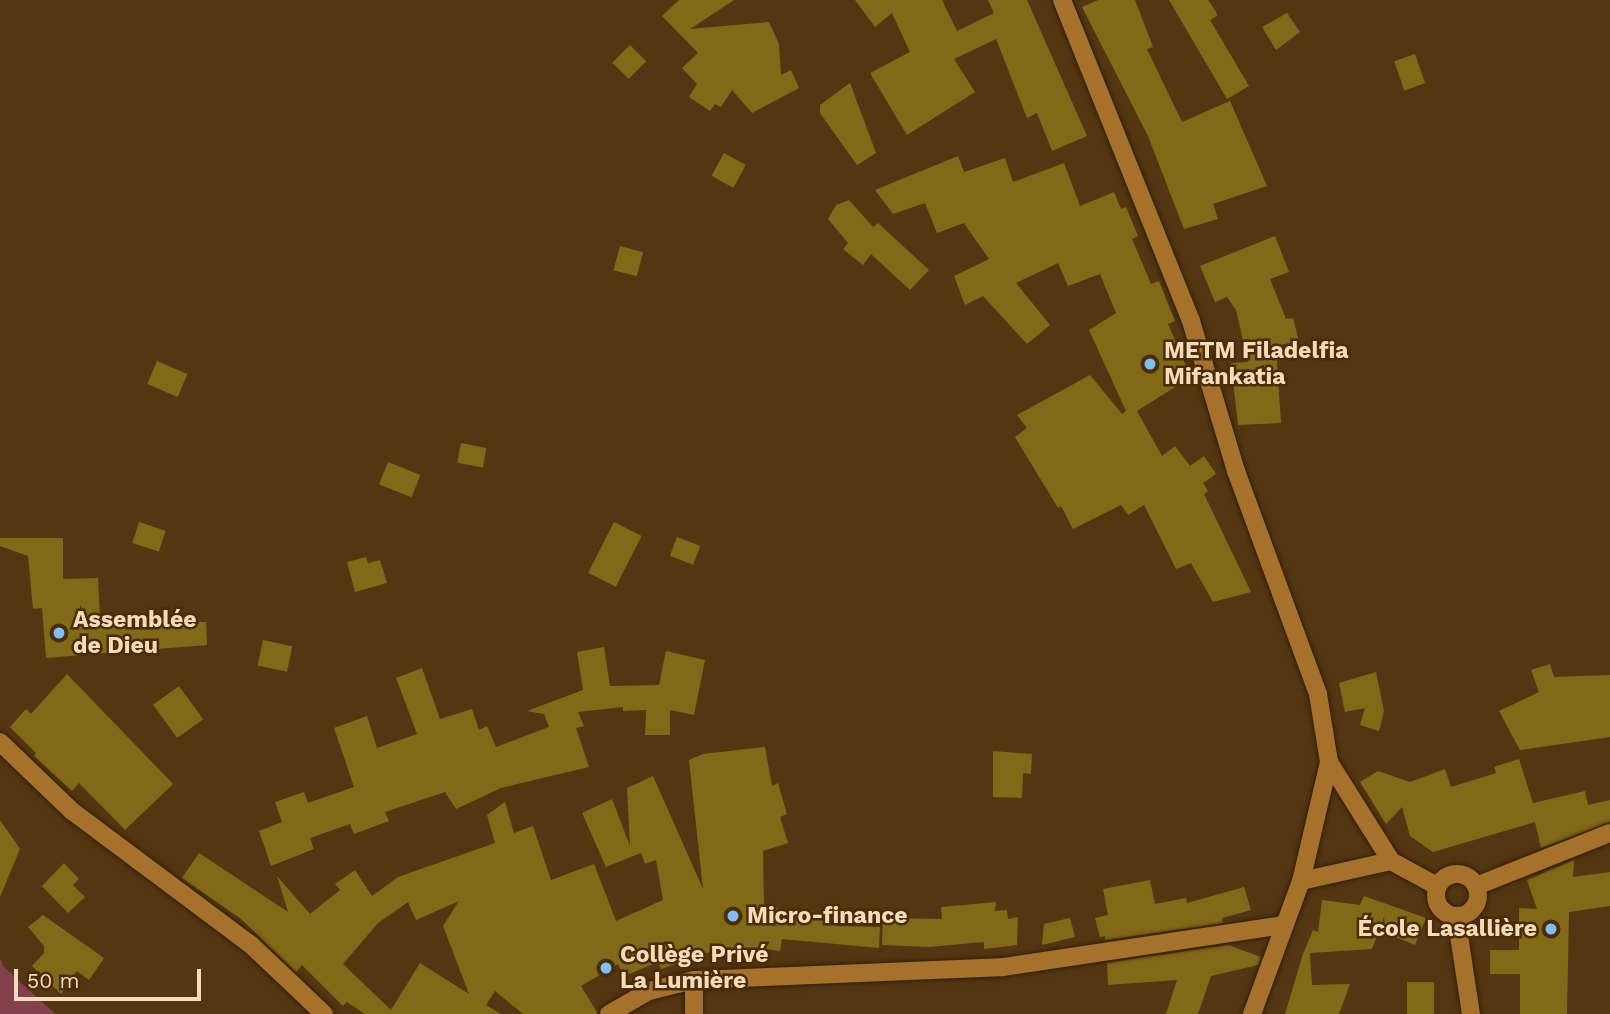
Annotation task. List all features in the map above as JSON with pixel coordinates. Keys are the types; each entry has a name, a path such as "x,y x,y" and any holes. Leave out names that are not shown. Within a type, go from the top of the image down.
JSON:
{"street":[{"path":"1062,0 1191,321 1236,471 1318,694 1328,762 1301,881 1252,1014"},
{"path":"0,742 72,811 250,944 324,1014"},
{"path":"1328,762 1391,861 1437,886"},
{"path":"1476,886 1610,833"},
{"path":"1301,881 1391,861"},
{"path":"1449,875 1465,875 1476,886 1478,900 1469,912 1456,916 1443,911 1436,899 1437,886 1449,875"},
{"path":"1456,916 1471,1014"},
{"path":"609,1014 649,991 694,980 1003,967 1284,925"},
{"path":"694,980 694,1014"}],"shaded area":[{"path":"0,958 3,966 55,1014 0,1014"}],"building":[{"path":"679,0 734,0 690,29 769,22 779,44 781,75 791,70 799,88 752,113 732,90 721,107 715,104 710,111 689,97 697,84 682,68 698,53 662,16"},
{"path":"855,0 942,0 957,31 994,13 988,0 1027,0 1087,136 1052,151 1037,113 1027,118 996,39 954,59 975,92 907,135 870,73 910,52 892,13 875,27"},
{"path":"1098,0 1135,0 1153,47 1147,49 1182,122 1230,101 1267,186 1213,204 1218,219 1184,229 1148,136 1082,7"},
{"path":"1169,0 1208,0 1218,15 1210,20 1249,86 1227,99"},
{"path":"1287,13 1300,32 1276,50 1262,27"},
{"path":"630,45 646,61 629,79 612,63"},
{"path":"1415,54 1425,83 1404,90 1394,61"},
{"path":"850,83 876,153 857,165 820,113 820,105"},
{"path":"724,153 746,165 733,188 711,176"},
{"path":"958,156 964,172 1005,158 1013,182 1064,163 1080,206 1114,192 1121,209 1126,207 1138,236 1132,239 1151,284 1159,281 1175,321 1168,324 1191,377 1137,411 1162,456 1175,446 1190,466 1204,456 1216,474 1203,483 1208,491 1204,494 1251,592 1213,602 1191,563 1176,569 1144,505 1128,515 1121,505 1073,529 1061,506 1058,508 1015,437 1027,428 1017,415 1090,375 1122,414 1126,411 1089,330 1116,313 1100,274 1068,286 1058,263 1016,283 1050,325 1027,344 983,296 965,305 954,276 989,259 964,223 937,233 925,203 893,214 875,190"},
{"path":"849,200 873,227 878,223 929,270 910,290 871,254 863,265 843,249 848,243 828,219 836,205"},
{"path":"1275,236 1289,272 1270,279 1286,319 1293,318 1299,341 1276,346 1281,423 1238,425 1231,363 1248,362 1236,310 1227,297 1215,302 1200,266"},
{"path":"620,246 643,252 637,276 614,270"},
{"path":"157,361 187,374 178,397 147,384"},
{"path":"461,443 487,448 483,468 457,463"},
{"path":"388,462 420,475 411,497 379,484"},
{"path":"139,522 166,531 159,552 132,543"},
{"path":"614,522 642,536 616,587 588,573"},
{"path":"677,537 700,546 693,565 670,556"},
{"path":"0,538 63,538 63,579 98,578 100,616 106,615 106,620 206,622 207,645 46,658 42,608 33,609 28,556 0,546"},
{"path":"366,557 368,563 380,560 387,583 355,592 347,562"},
{"path":"263,640 292,646 287,672 258,665"},
{"path":"604,647 610,686 659,685 666,651 705,660 694,715 670,710 670,735 645,735 646,710 623,711 623,707 578,712 584,726 576,728 589,767 501,788 456,809 445,792 385,812 389,821 354,834 350,824 310,838 314,849 271,866 259,831 282,822 275,802 304,792 308,803 354,787 334,728 367,716 377,748 417,734 396,678 422,668 440,719 472,709 479,730 487,726 496,747 549,727 544,714 527,711 583,690 577,652"},
{"path":"1550,664 1554,677 1610,675 1610,737 1520,750 1499,711 1539,692 1531,670"},
{"path":"1376,672 1384,711 1379,731 1360,725 1365,708 1345,712 1339,683"},
{"path":"67,674 173,784 125,830 79,783 72,791 34,756 36,753 10,727 26,709 31,714"},
{"path":"179,686 203,719 177,738 153,705"},
{"path":"765,747 772,786 778,783 787,814 780,817 788,843 763,851 764,907 837,914 836,926 880,927 879,948 782,939 780,951 758,948 757,957 712,952 680,957 682,962 661,969 658,962 624,976 618,964 581,986 598,1014 523,1014 495,991 486,1005 501,1014 365,1014 347,1002 343,1006 302,965 296,972 241,919 182,878 199,853 288,912 277,876 310,914 340,890 335,884 355,870 372,896 398,877 495,843 487,815 505,802 514,833 533,826 551,880 594,864 616,921 663,900 656,860 645,864 641,853 606,867 582,813 612,799 630,846 627,788 653,776 703,889 689,760 703,754","holes":["459,901 443,926 469,994 420,963 391,1010 343,964 378,923 408,902 416,920"]},
{"path":"993,751 1032,754 1031,774 1023,773 1022,798 993,797"},
{"path":"1519,759 1533,803 1585,791 1588,805 1610,800 1610,822 1541,848 1535,822 1433,852 1410,836 1402,807 1386,824 1360,782 1378,771 1410,782 1445,769 1451,787 1496,773 1494,767"},
{"path":"0,820 20,849 0,897"},
{"path":"1574,860 1573,877 1610,872 1610,906 1569,912 1567,1014 1520,1014 1520,974 1490,974 1490,950 1519,950 1519,908 1537,909 1527,880"},
{"path":"64,863 79,879 73,885 85,897 68,913 42,886"},
{"path":"1150,880 1155,904 1186,898 1187,903 1244,887 1251,910 1222,918 1223,923 1105,940 1105,936 1100,937 1095,918 1108,915 1103,889"},
{"path":"1364,896 1426,918 1415,945 1386,933 1384,917 1372,949 1310,953 1312,985 1350,984 1339,1014 1285,1014 1303,954 1313,930 1318,932 1322,900 1360,905"},
{"path":"996,902 995,911 1007,910 1008,919 1018,917 1017,945 984,949 984,942 929,947 882,945 883,918 942,919 941,907"},
{"path":"43,915 104,958 89,980 77,971 61,994 32,966 44,953 44,946 28,927"},
{"path":"1070,918 1075,937 1042,945 1044,924"},
{"path":"1228,945 1261,957 1258,965 1211,976 1198,1014 1166,1014 1177,980 1108,985 1107,963"},
{"path":"1407,982 1434,982 1434,1014 1407,1014"}],"place":[{"name":"METM Filadelfia Mifankatia","path":"1150,364"},
{"name":"Assemblée de Dieu","path":"59,633"},
{"name":"Micro-finance","path":"733,916"},
{"name":"École Lasallière","path":"1551,929"},
{"name":"Collège Privé La Lumière","path":"606,968"}]}
